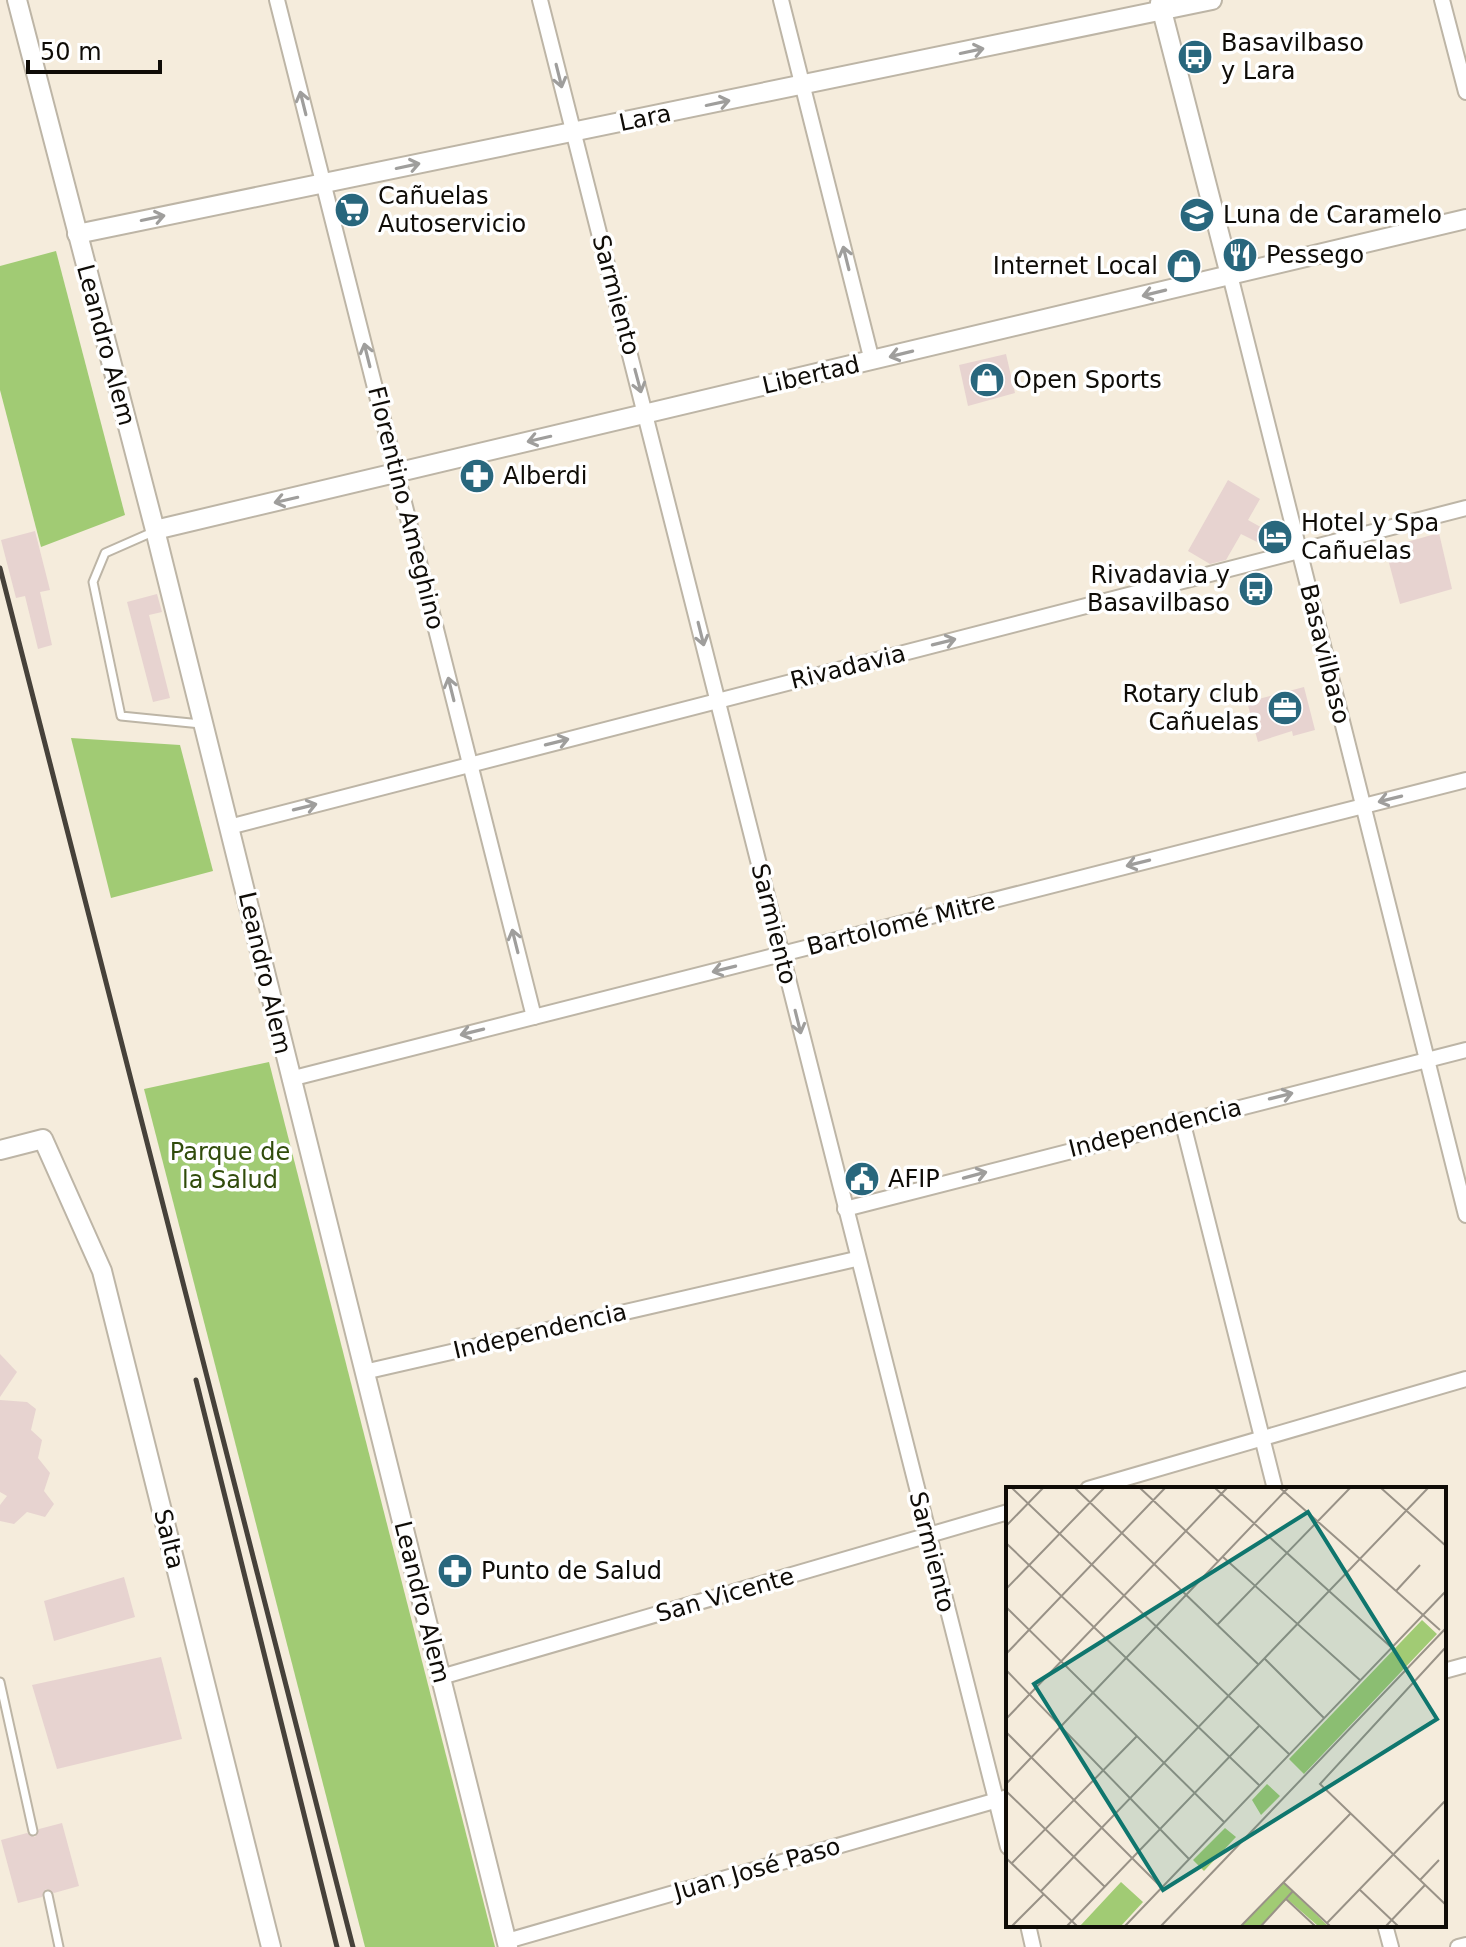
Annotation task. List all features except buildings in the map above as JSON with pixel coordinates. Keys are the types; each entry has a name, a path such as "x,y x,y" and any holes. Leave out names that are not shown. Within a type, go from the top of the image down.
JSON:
{"street":[{"name":"Florentino Ameghino","path":"277,0 534,1017"},
{"name":"Sarmiento","path":"540,0 647,414 856,1259 928,1535 1002,1798 1006,1831"},
{"path":"781,0 872,361"},
{"name":"Lara","path":"77,234 802,86 1160,6 1212,0"},
{"path":"1442,0 1466,92"},
{"name":"Leandro Alem","path":"23,1 77,234 155,530 507,1944"},
{"name":"Basavilbaso","path":"1160,6 1466,1215"},
{"name":"Libertad","path":"155,530 1466,219"},
{"name":"Rivadavia","path":"229,827 1466,508"},
{"name":"Bartolomé Mitre","path":"290,1079 1466,780"},
{"name":"Independencia","path":"845,1209 1182,1120 1466,1050"},
{"path":"1182,1120 1274,1487"},
{"name":"Salta","path":"0,1150 43,1139 102,1271 271,1947"},
{"name":"Independencia","path":"364,1372 856,1259"},
{"path":"1095,1487 1466,1379"},
{"name":"San Vicente","path":"441,1677 1006,1513"},
{"path":"1446,1670 1466,1665"},
{"name":"Juan José Paso","path":"507,1944 1002,1798"},
{"path":"1028,1927 1033,1947"},
{"path":"1386,1927 1391,1947"},
{"path":"1458,1947 1466,1945"}],"lane":[{"path":"155,530 105,553 93,582 121,716 203,724"},
{"path":"0,1682 33,1831"},
{"path":"48,1895 59,1947"}],"green space":[{"path":"56,251 125,515 41,547 0,390 0,266"},
{"path":"71,738 180,745 213,871 111,898"},
{"name":"Parque de la Salud","path":"269,1062 495,1947 365,1947 144,1089"}],"railway":[{"path":"0,568 353,1947"},
{"path":"196,1380 337,1947"}],"place":[{"name":"Basavilbaso y Lara","path":"1195,57"},
{"name":"Cañuelas Autoservicio","path":"352,210"},
{"name":"Luna de Caramelo","path":"1197,215"},
{"name":"Pessego","path":"1240,255"},
{"name":"Internet Local","path":"1184,266"},
{"name":"Open Sports","path":"987,380"},
{"name":"Alberdi","path":"477,476"},
{"name":"Hotel y Spa Cañuelas","path":"1275,537"},
{"name":"Rivadavia y Basavilbaso","path":"1256,589"},
{"name":"Rotary club Cañuelas","path":"1285,708"},
{"name":"AFIP","path":"862,1179"},
{"name":"Punto de Salud","path":"455,1571"}]}
